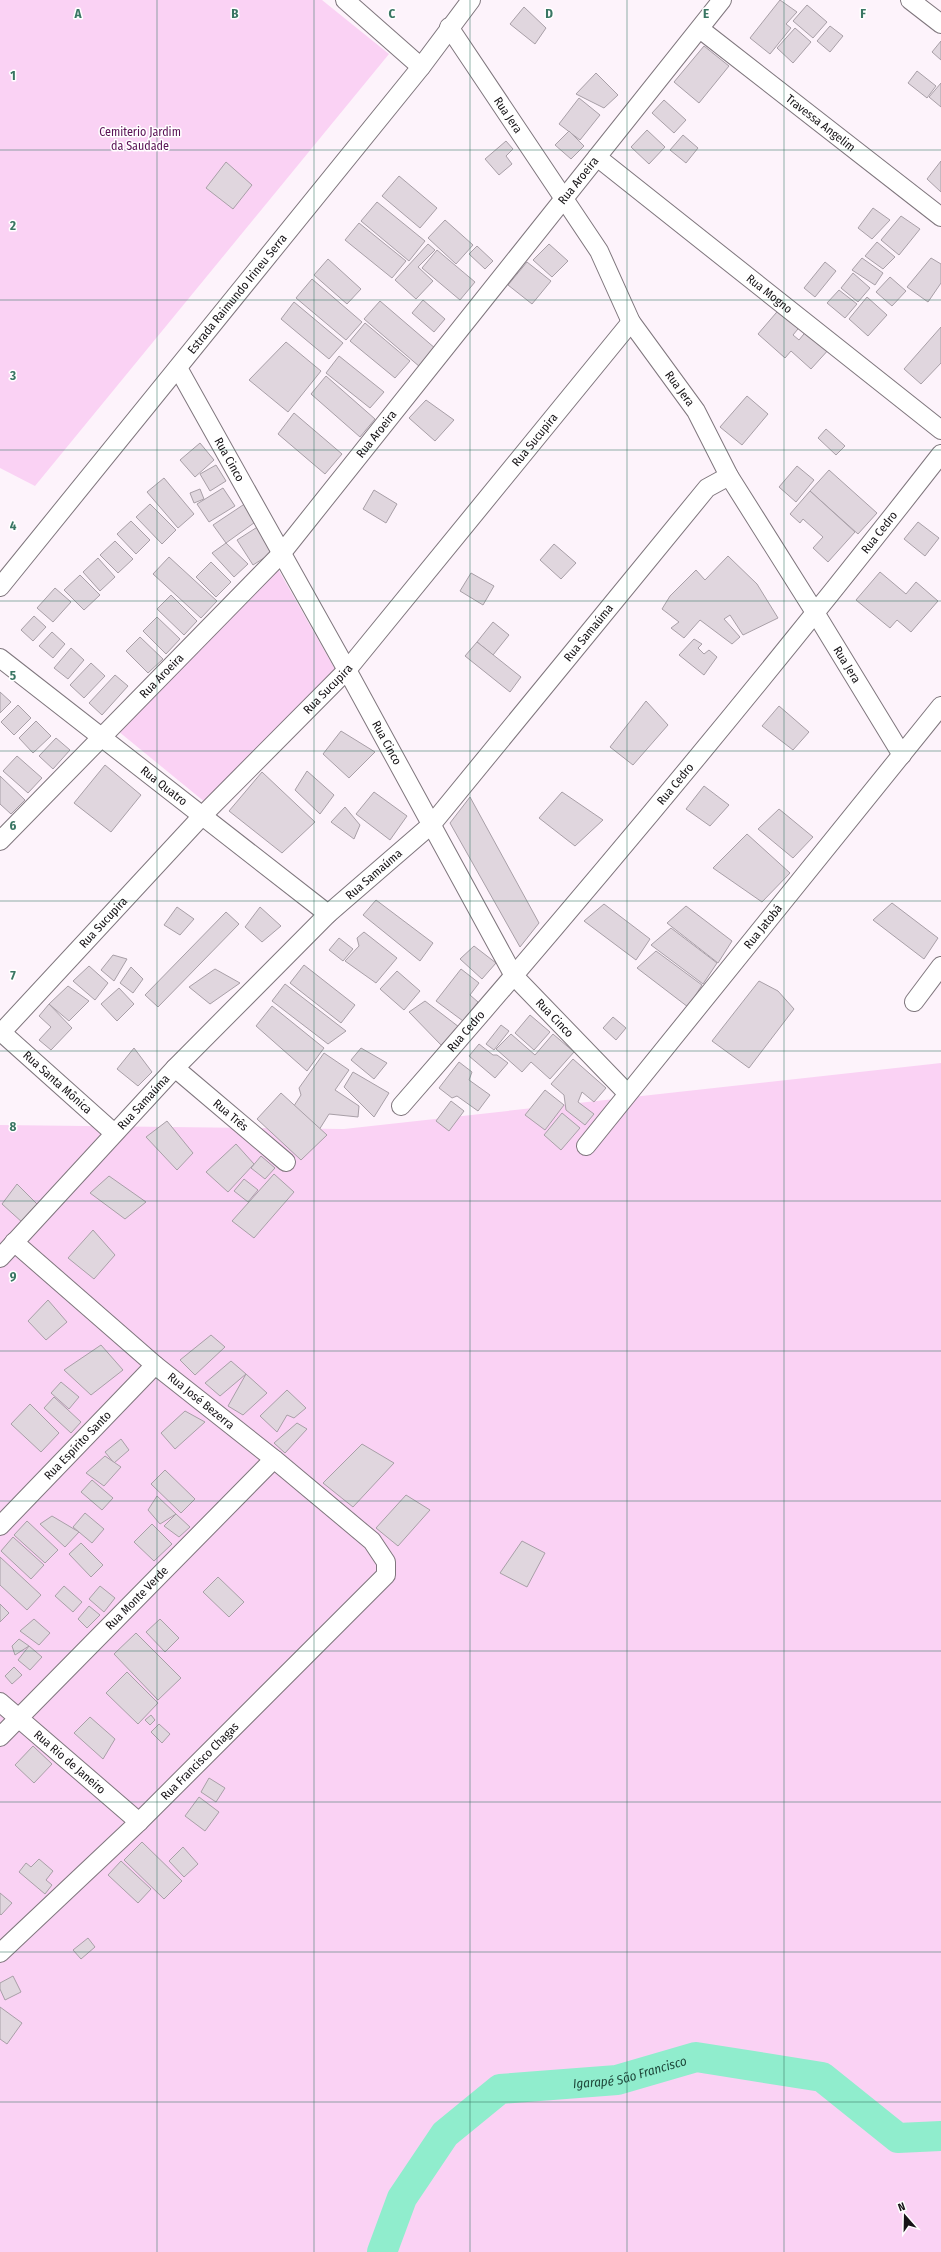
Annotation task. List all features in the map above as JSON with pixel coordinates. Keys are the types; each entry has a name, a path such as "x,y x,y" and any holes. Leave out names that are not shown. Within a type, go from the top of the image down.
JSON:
{"street":[{"path":"345,0 421,67"},
{"name":"Estrada Raimundo Irineu Serra","path":"0,587 421,67 449,27 471,0"},
{"name":"Rua Aroeira","path":"0,842 281,554 722,0"},
{"path":"910,0 941,24"},
{"name":"Rua Jera","path":"449,27 599,251 631,322 658,361 688,398 729,476 816,614 902,755"},
{"name":"Travessa Angelim","path":"700,29 941,217"},
{"name":"Rua Mogno","path":"597,157 941,430"},
{"name":"Rua Sucupira","path":"1,1032 202,816 347,670 631,322"},
{"name":"Rua Cinco","path":"178,368 347,670 514,976 627,1093"},
{"name":"Rua Cedro","path":"401,1106 514,976 816,614 941,454"},
{"name":"Rua Samaúma","path":"0,1258 175,1068 328,914 432,824 707,488 729,476"},
{"name":"Rua Quatro","path":"0,658 100,738 328,914"},
{"name":"Rua Jatobá","path":"586,1146 627,1093 941,706"},
{"path":"914,1002 941,966"},
{"name":"Rua Santa Mônica","path":"1,1032 114,1133"},
{"name":"Rua Três","path":"175,1068 286,1162"},
{"name":"Rua José Bezerra","path":"14,1242 155,1365 274,1459 372,1541 386,1562"},
{"name":"Rua Espírito Santo","path":"0,1526 155,1365"},
{"name":"Rua Monte Verde","path":"0,1737 274,1459"},
{"name":"Rua Francisco Chagas","path":"0,1953 139,1822 386,1575 386,1562"},
{"name":"Rua Rio de Janeiro","path":"0,1702 139,1822"}],"green space":[{"name":"Cemiterio Jardim da Saudade","path":"0,0 322,0 389,54 35,486 0,468"},
{"path":"278,569 336,671 206,803 118,731"},
{"path":"941,1063 941,2252 0,2252 0,1125 344,1129"}],"building":[{"path":"780,0 797,12 786,24 791,28 770,54 750,38"},
{"path":"807,5 827,22 813,38 793,21"},
{"path":"524,7 546,28 535,44 510,24"},
{"path":"830,26 843,36 830,52 817,41"},
{"path":"795,28 811,42 793,63 777,48"},
{"path":"941,41 941,60 932,52"},
{"path":"704,46 729,66 699,103 674,82"},
{"path":"917,71 936,86 927,98 908,83"},
{"path":"596,73 618,95 604,108 576,94"},
{"path":"941,83 941,107 929,97"},
{"path":"579,98 600,115 580,140 559,124"},
{"path":"664,100 686,120 674,133 652,113"},
{"path":"647,130 665,147 649,164 631,147"},
{"path":"569,131 584,146 571,159 555,145"},
{"path":"683,135 698,148 686,163 670,150"},
{"path":"506,141 513,149 506,156 512,164 499,175 485,159"},
{"path":"941,161 941,192 927,179"},
{"path":"226,162 252,185 233,209 206,188"},
{"path":"399,176 437,208 420,228 382,196"},
{"path":"377,202 425,241 409,261 361,221"},
{"path":"873,208 890,220 872,239 858,228"},
{"path":"901,216 920,229 899,255 881,240"},
{"path":"445,220 473,245 456,264 428,238"},
{"path":"359,223 406,261 392,278 345,240"},
{"path":"877,242 895,257 883,269 865,256"},
{"path":"428,244 435,250 418,267 433,281 416,299 395,280"},
{"path":"549,244 568,261 552,277 533,260"},
{"path":"477,246 493,261 485,269 469,254"},
{"path":"437,250 475,282 460,300 422,268"},
{"path":"862,258 883,273 875,285 852,270"},
{"path":"931,258 941,264 941,283 928,302 907,287"},
{"path":"328,259 361,289 347,304 314,275"},
{"path":"527,262 551,281 532,304 508,285"},
{"path":"825,262 836,271 815,297 804,288"},
{"path":"853,273 870,288 858,302 841,288"},
{"path":"890,277 906,291 892,306 876,292"},
{"path":"312,279 362,322 346,340 296,298"},
{"path":"839,290 857,304 845,318 827,303"},
{"path":"867,297 887,315 868,336 849,319"},
{"path":"423,300 445,319 434,332 412,313"},
{"path":"380,301 436,349 420,367 364,319"},
{"path":"294,302 343,343 329,359 281,319"},
{"path":"782,306 802,324 793,335 799,340 808,329 830,348 811,369 791,351 785,358 758,334"},
{"path":"365,323 410,361 395,378 350,341"},
{"path":"941,327 941,363 921,384 904,369"},
{"path":"286,342 321,371 288,412 249,380"},
{"path":"339,356 384,392 370,408 326,373"},
{"path":"326,376 375,419 360,437 311,394"},
{"path":"747,396 768,414 742,445 720,427"},
{"path":"426,400 454,420 435,441 409,418"},
{"path":"294,413 342,454 325,474 278,434"},
{"path":"826,429 845,446 836,455 818,438"},
{"path":"200,443 214,460 195,477 180,460"},
{"path":"216,465 226,481 210,491 200,474"},
{"path":"797,466 814,480 796,502 779,487"},
{"path":"829,470 877,513 858,534 810,491"},
{"path":"164,478 194,514 178,528 147,492"},
{"path":"223,488 235,506 209,522 197,504"},
{"path":"200,489 204,499 194,503 190,493"},
{"path":"374,490 397,504 386,523 363,509"},
{"path":"810,491 855,532 828,562 813,548 823,537 803,519 800,523 790,514"},
{"path":"246,503 258,520 226,543 213,525"},
{"path":"150,504 176,530 162,544 136,517"},
{"path":"131,521 150,540 136,554 117,534"},
{"path":"918,522 939,538 925,556 904,539"},
{"path":"259,526 275,551 253,565 237,540"},
{"path":"115,541 133,559 118,573 100,555"},
{"path":"226,543 248,564 234,577 212,553"},
{"path":"554,544 576,563 561,579 540,560"},
{"path":"728,556 757,584 778,618 743,635 730,615 724,619 740,637 732,644 700,620 684,638 671,628 679,622 662,609 670,596 696,570 705,580"},
{"path":"169,557 217,601 201,618 153,574"},
{"path":"98,558 115,577 100,591 83,572"},
{"path":"211,562 231,582 216,597 196,577"},
{"path":"880,572 906,594 916,582 938,601 911,632 897,620 890,628 856,600"},
{"path":"471,573 494,586 483,605 460,591"},
{"path":"80,575 100,595 84,610 64,590"},
{"path":"55,588 71,602 53,622 37,608"},
{"path":"171,595 197,621 184,635 157,609"},
{"path":"34,616 46,627 33,641 21,630"},
{"path":"157,617 180,639 166,654 143,631"},
{"path":"493,622 509,635 493,655 477,642"},
{"path":"52,632 65,644 53,658 39,646"},
{"path":"140,637 163,659 148,673 126,651"},
{"path":"694,639 702,644 698,648 704,654 709,650 717,657 704,675 679,655"},
{"path":"477,642 521,677 510,692 465,656"},
{"path":"71,648 84,660 68,679 54,668"},
{"path":"91,663 105,676 84,698 70,685"},
{"path":"115,675 128,686 102,715 89,703"},
{"path":"0,692 11,702 0,713"},
{"path":"646,701 668,725 633,765 610,747"},
{"path":"18,705 31,718 14,735 1,722"},
{"path":"779,706 809,732 793,750 762,726"},
{"path":"36,721 51,736 33,753 19,738"},
{"path":"341,731 375,752 349,778 323,754"},
{"path":"56,738 70,750 53,769 39,756"},
{"path":"17,756 42,778 28,793 3,771"},
{"path":"105,765 141,795 111,832 74,803"},
{"path":"307,771 334,795 320,814 295,790"},
{"path":"262,772 315,822 282,853 229,811"},
{"path":"0,776 25,800 11,814 0,804"},
{"path":"704,786 729,805 710,826 686,809"},
{"path":"374,792 407,816 390,840 356,814"},
{"path":"562,792 603,820 575,846 539,818"},
{"path":"470,797 539,923 520,947 450,823"},
{"path":"345,807 360,825 354,839 331,822"},
{"path":"779,809 813,837 793,858 758,829"},
{"path":"747,834 790,873 762,902 713,868"},
{"path":"376,900 433,943 420,961 363,915"},
{"path":"892,903 938,938 924,959 873,920"},
{"path":"604,904 650,939 636,960 584,921"},
{"path":"686,906 732,941 718,963 667,923"},
{"path":"177,907 194,919 180,935 164,925"},
{"path":"260,907 281,926 262,942 245,927"},
{"path":"226,912 239,924 158,1007 145,995"},
{"path":"671,928 717,963 703,984 651,945"},
{"path":"364,932 397,958 376,983 345,961 359,946 357,938"},
{"path":"339,938 353,949 343,961 329,950"},
{"path":"474,946 496,963 482,979 460,959"},
{"path":"656,951 702,985 688,1007 637,968"},
{"path":"113,955 127,959 114,981 101,970"},
{"path":"304,965 355,1005 341,1023 290,983"},
{"path":"89,966 108,983 95,1000 73,981"},
{"path":"131,967 143,979 133,993 120,983"},
{"path":"215,969 240,983 210,1004 189,987"},
{"path":"461,969 479,983 470,995 478,1002 463,1021 436,1001"},
{"path":"397,971 420,991 404,1010 380,989"},
{"path":"759,981 778,991 794,1009 749,1068 712,1041"},
{"path":"285,984 346,1031 328,1044 272,1001"},
{"path":"68,986 89,1001 69,1021 49,1004"},
{"path":"119,988 134,1004 117,1021 101,1004"},
{"path":"425,1001 459,1027 441,1045 409,1012"},
{"path":"49,1004 72,1028 51,1050 39,1040 51,1027 39,1016"},
{"path":"272,1006 324,1048 307,1071 256,1026"},
{"path":"530,1015 550,1032 534,1050 515,1033"},
{"path":"613,1017 626,1028 616,1040 603,1028"},
{"path":"501,1025 509,1031 494,1050 486,1044"},
{"path":"511,1034 535,1055 553,1034 574,1052 550,1079 531,1062 522,1072 496,1049"},
{"path":"479,1044 493,1055 497,1055 508,1063 495,1078 469,1056"},
{"path":"134,1048 152,1072 138,1086 117,1069"},
{"path":"361,1048 387,1063 374,1079 351,1060"},
{"path":"324,1053 349,1070 335,1090 359,1106 358,1117 329,1114 319,1130 290,1112 301,1095 299,1088"},
{"path":"573,1059 606,1088 594,1102 582,1092 578,1102 594,1114 585,1125 566,1110 564,1095 551,1084"},
{"path":"459,1062 472,1072 469,1080 490,1095 478,1111 457,1096 452,1098 439,1088"},
{"path":"353,1072 389,1093 374,1117 344,1087"},
{"path":"545,1090 564,1105 545,1130 525,1115"},
{"path":"281,1093 327,1135 301,1160 257,1119"},
{"path":"451,1101 464,1111 449,1131 436,1121"},
{"path":"562,1113 580,1128 561,1150 544,1135"},
{"path":"167,1121 193,1153 177,1170 146,1137"},
{"path":"236,1144 254,1164 228,1192 206,1172"},
{"path":"261,1156 275,1168 265,1179 251,1168"},
{"path":"274,1174 294,1192 254,1238 232,1221"},
{"path":"109,1176 146,1202 125,1219 90,1193"},
{"path":"244,1179 258,1190 248,1202 234,1191"},
{"path":"17,1184 38,1205 23,1223 2,1204"},
{"path":"93,1230 115,1255 94,1279 68,1258"},
{"path":"48,1300 67,1322 46,1340 28,1321"},
{"path":"211,1335 225,1347 195,1375 180,1360"},
{"path":"101,1345 123,1370 91,1395 64,1370"},
{"path":"231,1361 246,1374 220,1396 205,1383"},
{"path":"246,1374 267,1393 243,1415 228,1406"},
{"path":"61,1382 79,1397 69,1409 51,1393"},
{"path":"287,1390 306,1408 294,1418 287,1415 277,1432 260,1416"},
{"path":"54,1397 81,1422 71,1433 44,1408"},
{"path":"30,1404 59,1433 41,1452 11,1424"},
{"path":"185,1411 205,1422 175,1449 161,1433"},
{"path":"297,1423 307,1429 285,1453 274,1443"},
{"path":"121,1439 129,1450 114,1463 105,1452"},
{"path":"362,1444 394,1463 353,1507 323,1483"},
{"path":"105,1456 121,1467 104,1486 86,1473"},
{"path":"165,1470 195,1499 181,1513 151,1484"},
{"path":"92,1480 113,1498 102,1510 81,1492"},
{"path":"406,1495 430,1510 398,1546 376,1528"},
{"path":"157,1496 176,1514 160,1524 148,1510"},
{"path":"85,1513 104,1529 92,1543 73,1527"},
{"path":"176,1514 190,1527 179,1537 164,1526"},
{"path":"52,1516 79,1532 65,1547 40,1524"},
{"path":"27,1521 58,1550 45,1563 14,1535"},
{"path":"152,1524 172,1544 154,1561 134,1542"},
{"path":"13,1537 44,1565 31,1579 1,1551"},
{"path":"522,1541 545,1553 527,1587 500,1573"},
{"path":"81,1543 103,1565 91,1577 69,1554"},
{"path":"0,1557 41,1595 27,1610 0,1585"},
{"path":"218,1577 244,1602 229,1617 203,1592"},
{"path":"64,1586 82,1602 73,1612 55,1596"},
{"path":"100,1586 115,1598 104,1612 89,1599"},
{"path":"0,1604 9,1613 0,1622"},
{"path":"89,1606 100,1615 87,1628 78,1619"},
{"path":"34,1619 50,1633 39,1645 20,1631"},
{"path":"160,1619 179,1638 165,1652 146,1632"},
{"path":"136,1633 181,1678 158,1700 114,1654"},
{"path":"19,1639 29,1646 15,1655 12,1646"},
{"path":"29,1646 42,1657 30,1670 18,1660"},
{"path":"14,1667 22,1675 12,1684 5,1676"},
{"path":"127,1672 158,1703 138,1724 106,1693"},
{"path":"151,1715 155,1720 150,1725 145,1720"},
{"path":"90,1717 115,1739 103,1759 74,1733"},
{"path":"159,1724 170,1734 162,1743 151,1732"},
{"path":"33,1746 52,1764 34,1783 15,1765"},
{"path":"209,1778 225,1788 216,1802 201,1792"},
{"path":"199,1797 219,1812 205,1831 185,1816"},
{"path":"142,1842 182,1881 164,1899 124,1860"},
{"path":"183,1847 198,1864 184,1877 169,1861"},
{"path":"39,1859 53,1871 46,1880 52,1885 45,1894 19,1872 26,1863 31,1867"},
{"path":"121,1861 151,1889 138,1903 108,1875"},
{"path":"0,1893 12,1903 1,1915 0,1914"},
{"path":"88,1938 95,1947 81,1959 73,1950"},
{"path":"13,1976 21,1992 5,2000 0,1989 0,1983"},
{"path":"0,2007 22,2023 7,2044 0,2039"}],"waterway":[{"name":"Igarapé São Francisco","path":"382,2252 402,2198 445,2134 500,2089 617,2080 696,2057 822,2077 898,2138 941,2136"}]}
